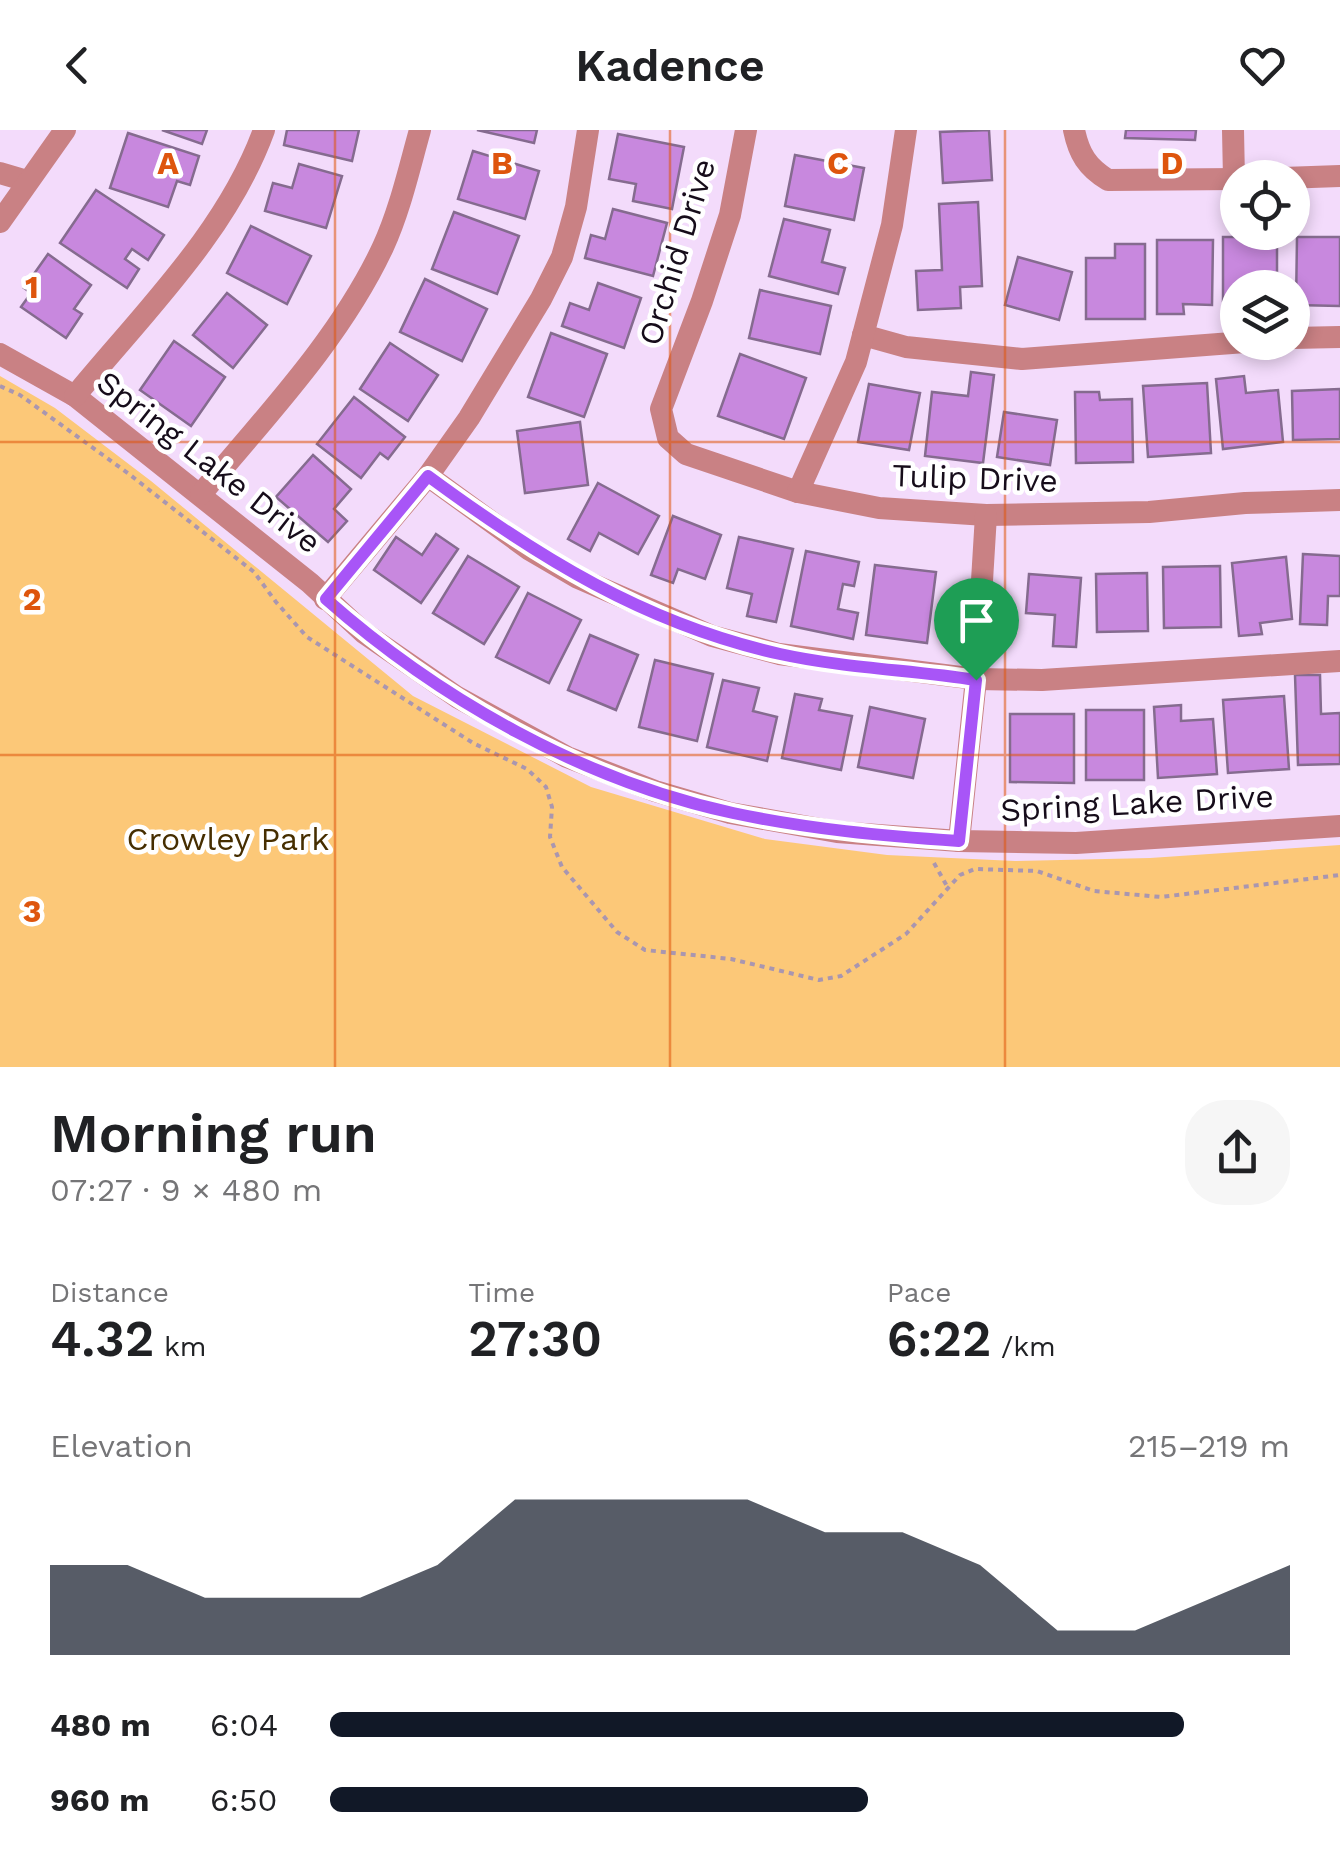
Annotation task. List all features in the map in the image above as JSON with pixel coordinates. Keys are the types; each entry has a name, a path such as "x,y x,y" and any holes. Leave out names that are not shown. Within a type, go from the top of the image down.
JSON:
{"street":[{"path":"0,222 64,130"},
{"path":"75,396 204,241 250,169 264,130"},
{"path":"201,494 346,310 383,246 420,130"},
{"path":"326,599 428,476 542,298 562,257 576,207 588,130"},
{"name":"Orchid Drive","path":"664,393 702,302 730,215 746,130"},
{"path":"798,492 856,362 892,225 906,130"},
{"path":"1074,130 1079,152 1092,170 1108,180 1220,179"},
{"path":"1233,130 1235,160"},
{"path":"0,173 27,182"},
{"path":"1310,177 1340,176"},
{"path":"863,335 906,347 1022,359 1220,344"},
{"path":"1310,338 1340,337"},
{"name":"Spring Lake Drive","path":"0,354 75,396 201,494 364,633 457,697 566,757 638,784 730,813 838,832 959,841 1076,843 1340,826"},
{"name":"Tulip Drive","path":"664,393 660,409 668,438 686,454 798,492 880,508 986,515 1149,512 1340,500"},
{"path":"428,476 530,550 578,578 712,636 821,662 976,680 1042,680 1340,661"},
{"path":"959,841 976,680 986,515"}],"path":[{"path":"934,863 948,888"}],"green space":[{"name":"Crowley Park","path":"0,376 55,408 151,481 413,696 591,787 765,839 887,855 1015,861 1150,858 1340,845 1340,1067 0,1067"}],"building":[{"path":"162,130 207,130 202,144"},
{"path":"287,130 359,130 352,161 284,145"},
{"path":"477,130 537,130 534,143"},
{"path":"989,130 992,180 943,183 940,132"},
{"path":"1126,130 1196,130 1195,140 1125,138"},
{"path":"128,133 199,156 190,185 177,181 168,207 110,188"},
{"path":"618,134 684,147 672,209 633,201 636,184 609,179"},
{"path":"473,151 539,171 525,219 458,199"},
{"path":"795,155 864,168 854,220 785,206"},
{"path":"299,164 342,176 326,228 265,211 273,183 292,188"},
{"path":"96,190 164,235 148,260 132,249 125,259 139,269 127,288 60,243"},
{"path":"978,202 982,286 960,287 961,308 918,310 916,271 942,270 939,204"},
{"path":"613,209 667,223 653,276 585,258 591,235 605,239"},
{"path":"454,212 519,236 497,294 432,269"},
{"path":"784,219 830,230 822,262 845,268 838,294 769,276"},
{"path":"251,226 311,256 287,304 227,273"},
{"path":"1310,237 1340,237 1340,306 1310,305 1310,270 1297,270 1297,250 1310,250"},
{"path":"1157,240 1213,240 1212,305 1183,304 1184,314 1157,314"},
{"path":"1115,244 1145,244 1145,319 1086,319 1086,258 1115,258"},
{"path":"1223,250 1277,250 1277,270 1223,270"},
{"path":"48,254 91,285 74,309 82,314 66,338 21,307 31,293 24,288"},
{"path":"1018,257 1072,272 1059,320 1005,305"},
{"path":"425,279 487,309 462,361 400,332"},
{"path":"598,283 641,298 624,348 562,326 570,303 589,310"},
{"path":"760,290 831,306 820,354 749,338"},
{"path":"227,293 267,325 233,368 193,335"},
{"path":"551,333 607,354 584,417 528,397"},
{"path":"174,341 225,377 191,426 140,390"},
{"path":"390,343 438,375 408,421 360,389"},
{"path":"740,354 806,378 784,439 718,416"},
{"path":"971,372 994,375 983,463 925,456 932,392 968,396"},
{"path":"1244,376 1246,393 1278,390 1283,442 1223,449 1216,379"},
{"path":"1207,383 1211,453 1148,457 1143,386"},
{"path":"869,384 920,393 909,450 858,442"},
{"path":"1340,389 1340,439 1293,440 1292,391"},
{"path":"1075,392 1099,392 1100,400 1132,399 1133,462 1076,463"},
{"path":"354,397 405,437 388,459 380,453 361,478 317,444"},
{"path":"1004,412 1057,420 1050,465 997,457"},
{"path":"580,422 588,485 525,493 517,431"},
{"path":"313,455 351,489 334,509 347,521 328,542 276,497"},
{"path":"598,483 659,516 638,554 599,533 590,551 568,539"},
{"path":"673,516 721,535 705,579 678,569 673,583 651,575"},
{"path":"436,534 458,549 421,603 374,570 396,537 422,555"},
{"path":"739,537 793,549 776,622 747,616 752,594 727,588"},
{"path":"806,551 859,562 854,586 843,584 838,609 858,613 853,639 791,626"},
{"path":"1303,554 1340,556 1340,596 1328,596 1327,625 1300,624"},
{"path":"468,556 519,587 484,644 433,613"},
{"path":"1286,557 1292,619 1260,623 1262,634 1239,636 1232,563"},
{"path":"875,565 936,572 927,643 866,635"},
{"path":"1220,566 1221,627 1164,628 1163,567"},
{"path":"1147,573 1148,631 1097,632 1096,574"},
{"path":"1029,574 1081,578 1076,647 1053,646 1055,615 1026,613"},
{"path":"528,593 581,620 549,683 496,657"},
{"path":"590,635 638,655 616,710 568,690"},
{"path":"655,660 713,674 697,741 639,727"},
{"path":"1295,675 1320,675 1321,714 1340,713 1340,764 1298,765"},
{"path":"723,680 759,688 753,711 777,717 767,761 707,747"},
{"path":"795,694 822,699 819,710 852,716 841,770 782,758"},
{"path":"1284,696 1289,769 1228,773 1223,700"},
{"path":"1181,705 1181,721 1213,719 1217,774 1158,778 1154,707"},
{"path":"870,707 925,719 913,778 858,767"},
{"path":"1086,710 1144,710 1144,780 1086,780"},
{"path":"1010,714 1074,714 1074,783 1010,782"}],"route":[{"path":"428,476 530,550 578,578 712,636 821,662 976,680 959,841 838,832 730,813 655,791 566,757 457,697 364,633 326,599 428,476"}]}
